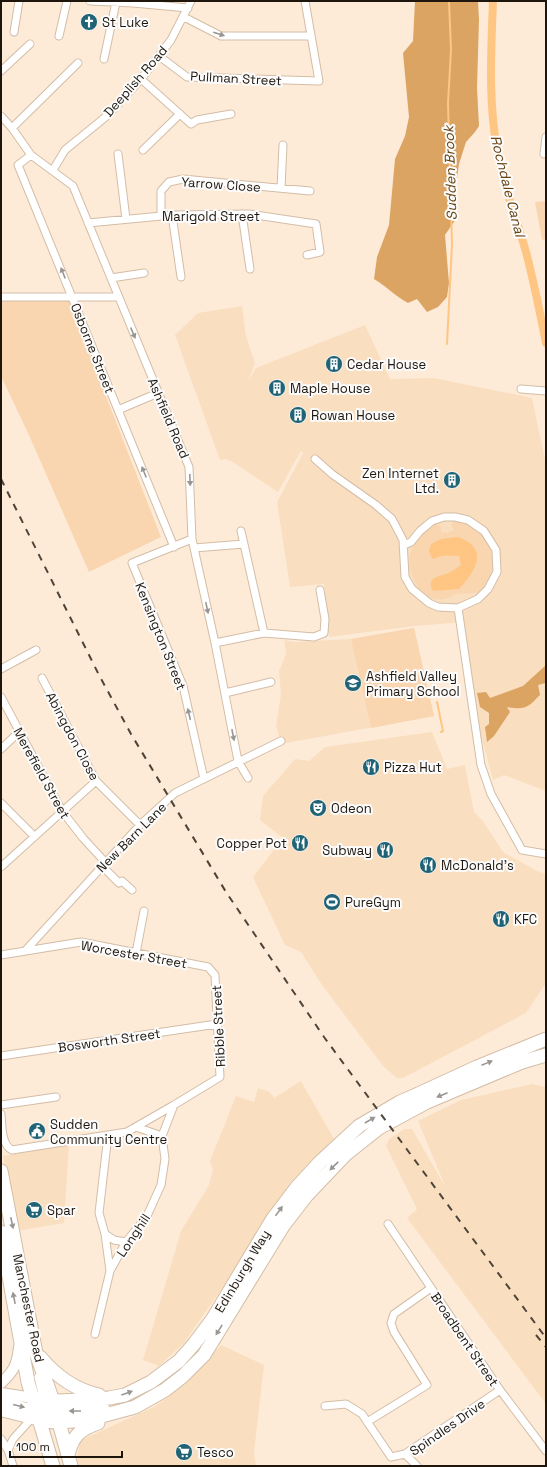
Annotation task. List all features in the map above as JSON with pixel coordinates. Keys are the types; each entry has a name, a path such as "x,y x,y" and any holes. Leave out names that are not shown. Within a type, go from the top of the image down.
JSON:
{"highway":[{"name":"Edinburgh Way","path":"46,1410 126,1395 151,1382 179,1361 212,1320 272,1220 297,1187 320,1162 359,1126 400,1102 477,1067 546,1039"},
{"path":"528,1046 546,1043"},
{"name":"Edinburgh Way","path":"46,1410 87,1420 135,1407 154,1397 183,1376 204,1355 283,1226 307,1195 345,1155 379,1128 416,1107 491,1074 522,1062 546,1055"},
{"path":"491,1074 546,1064"},
{"name":"Manchester Road","path":"1,1171 36,1353 46,1410 53,1466"},
{"name":"Manchester Road","path":"1,1232 21,1336 46,1410 67,1462"},
{"path":"36,1353 58,1375 76,1388 109,1398"},
{"name":"Edinburgh Way","path":"46,1410 103,1410 154,1397"},
{"path":"67,1462 71,1443 81,1431 115,1418 135,1407"}],"main road":[{"path":"1,1383 10,1374 17,1363 21,1336"},
{"path":"1,1393 46,1410"},
{"path":"1,1401 46,1410"},
{"path":"1,1411 46,1410"}],"street":[{"path":"14,32 19,1"},
{"path":"59,36 67,1"},
{"path":"90,1 133,2 188,8"},
{"name":"Deeplish Road","path":"53,170 65,150 108,115 160,56 184,17 191,1"},
{"path":"184,17 221,36 311,36 305,1"},
{"path":"104,60 116,2"},
{"name":"Pullman Street","path":"160,56 187,77 319,81 311,36"},
{"path":"1,71 30,44"},
{"path":"12,128 78,63"},
{"path":"141,79 191,124 197,120 231,114"},
{"path":"143,150 180,114"},
{"name":"Ashfield Road","path":"1,116 12,128 31,155 73,186 189,467 192,539 215,643 238,761 248,778"},
{"path":"544,154 546,138"},
{"path":"281,188 283,145"},
{"path":"118,154 126,219"},
{"name":"Osborne Street","path":"31,155 18,165 174,546"},
{"name":"Yarrow Close","path":"161,216 161,190 169,182 183,179 310,191"},
{"path":"242,214 250,269"},
{"name":"Marigold Street","path":"88,223 172,215 242,214 316,224 320,252 306,254"},
{"path":"172,215 181,277"},
{"path":"111,278 144,273"},
{"path":"1,297 118,297"},
{"path":"521,389 546,391"},
{"path":"118,410 158,393"},
{"path":"315,458 332,474 376,505 392,519 403,540 406,576 412,590 425,600 438,607 458,608 478,599 488,588 497,572 496,550 484,530 468,520 455,517 444,517 432,521 420,531 411,542 404,545"},
{"path":"240,531 264,633"},
{"path":"174,546 192,539"},
{"path":"194,548 244,544"},
{"name":"Kensington Street","path":"174,546 132,563 183,686 204,779"},
{"path":"215,643 264,633 314,637 324,633 326,619 320,590"},
{"path":"458,608 482,765 488,789 522,850 546,854"},
{"path":"1,669 36,650"},
{"name":"Abingdon Close","path":"42,678 96,781 140,826"},
{"path":"225,693 271,682"},
{"name":"Merefield Street","path":"1,697 62,811 119,884 122,881 132,890"},
{"path":"1,749 19,732"},
{"name":"New Barn Lane","path":"25,951 140,826 175,793 238,761 281,742"},
{"path":"1,867 96,781"},
{"path":"3,809 34,836"},
{"path":"136,953 144,911"},
{"name":"Worcester Street","path":"25,951 81,942 208,967 215,975"},
{"path":"1,955 25,951"},
{"name":"Ribble Street","path":"174,1105 220,1077 215,975"},
{"name":"Bosworth Street","path":"1,1056 218,1024"},
{"path":"1,1105 56,1097"},
{"path":"136,1127 162,1136 174,1105"},
{"path":"1,1114 5,1143 8,1148 12,1150 127,1132 174,1105"},
{"path":"108,1135 99,1213 105,1234 110,1271"},
{"name":"Longhill","path":"95,1334 110,1271 126,1242 147,1216 161,1185 165,1160 162,1136"},
{"name":"Broadbent Street","path":"388,1224 500,1390 546,1451"},
{"path":"105,1234 114,1240 126,1242"},
{"path":"367,1422 427,1385 394,1332 391,1323 394,1314 431,1288"},
{"name":"Spindles Drive","path":"417,1466 405,1454 500,1390"},
{"path":"325,1406 346,1404 362,1414 391,1457 405,1454"},
{"path":"8,1450 13,1439 46,1410"},
{"path":"1,1439 8,1450 13,1466"}],"shaded area":[{"path":"415,1 478,1 479,20 477,88 479,126 466,142 459,164 456,185 456,219 445,235 449,283 447,297 438,307 427,312 417,299 408,303 374,279 377,257 389,225 395,159 405,136 409,117 403,53 413,41"},
{"path":"546,201 546,239 542,240 535,202"},
{"path":"1,299 68,299 161,537 89,572 28,433 1,376"},
{"path":"242,306 246,336 255,363 248,381 256,368 365,325 390,379 434,378 532,398 546,464 546,791 504,775 493,780 481,736 463,622 415,626 329,637 324,584 290,587 277,502 303,453 301,451 278,492 231,461 226,459 220,460 175,335 198,313"},
{"path":"455,519 476,528 486,539 490,546 493,563 490,579 486,586 477,592 456,594 445,599 432,598 426,595 417,586 410,568 410,555 418,538 432,524 436,523 441,527 441,532 447,533 454,530 451,525"},
{"path":"458,537 474,547 477,554 475,568 459,589 433,591 431,583 436,577 448,573 461,565 459,556 432,558 429,551 431,544 441,539"},
{"name":"Ashfield Valley Primary School","path":"414,628 434,716 281,744 276,726 281,694 279,671 286,654 284,640 294,642 351,639"},
{"path":"414,628 434,716 371,728 351,639"},
{"path":"546,665 546,683 538,685 540,695 526,707 507,707 510,712 494,736 487,742 485,727 489,724 489,713 480,707 477,693 486,692 490,698 523,686"},
{"path":"432,732 447,769 465,765 474,812 483,821 503,852 535,870 546,874 546,983 526,1013 403,1078 397,1078 383,1066 322,985 301,952 285,945 253,877 283,838 260,820 263,796 295,759 309,761 325,747"},
{"path":"301,1081 334,1139 291,1182 229,1278 184,1343 159,1366 143,1360 181,1231 209,1185 213,1170 210,1161 236,1096 254,1102 258,1088 270,1092 274,1098"},
{"path":"532,1084 546,1087 546,1404 407,1218 417,1209 386,1146 389,1139 404,1129 412,1129 446,1188 418,1121 461,1100"},
{"path":"69,1145 64,1223 17,1231 3,1156"},
{"path":"221,1345 264,1365 254,1452 256,1466 79,1466 77,1457 81,1440 154,1407 184,1385"}],"waterway":[{"name":"Sudden Brook","path":"447,344 452,244 448,103 451,50 449,1"},
{"name":"Rochdale Canal","path":"493,1 491,98 495,136 504,180 529,263 546,343"},
{"name":"Sudden Brook","path":"437,702 443,731 441,732"}],"railway":[{"path":"1,479 99,675 131,734 226,892 324,1037 546,1338"},
{"path":"536,1335 546,1347"}],"place":[{"name":"St Luke","path":"89,22"},
{"name":"Cedar House","path":"334,364"},
{"name":"Maple House","path":"277,388"},
{"name":"Rowan House","path":"298,415"},
{"name":"Zen Internet Ltd.","path":"452,480"},
{"name":"Ashfield Valley Primary School","path":"353,683"},
{"name":"Pizza Hut","path":"371,767"},
{"name":"Odeon","path":"318,808"},
{"name":"Copper Pot","path":"300,843"},
{"name":"Subway","path":"385,850"},
{"name":"McDonald's","path":"428,865"},
{"name":"PureGym","path":"332,902"},
{"name":"KFC","path":"501,919"},
{"name":"Sudden Community Centre","path":"37,1131"},
{"name":"Spar","path":"34,1210"},
{"name":"Tesco","path":"184,1452"}]}
